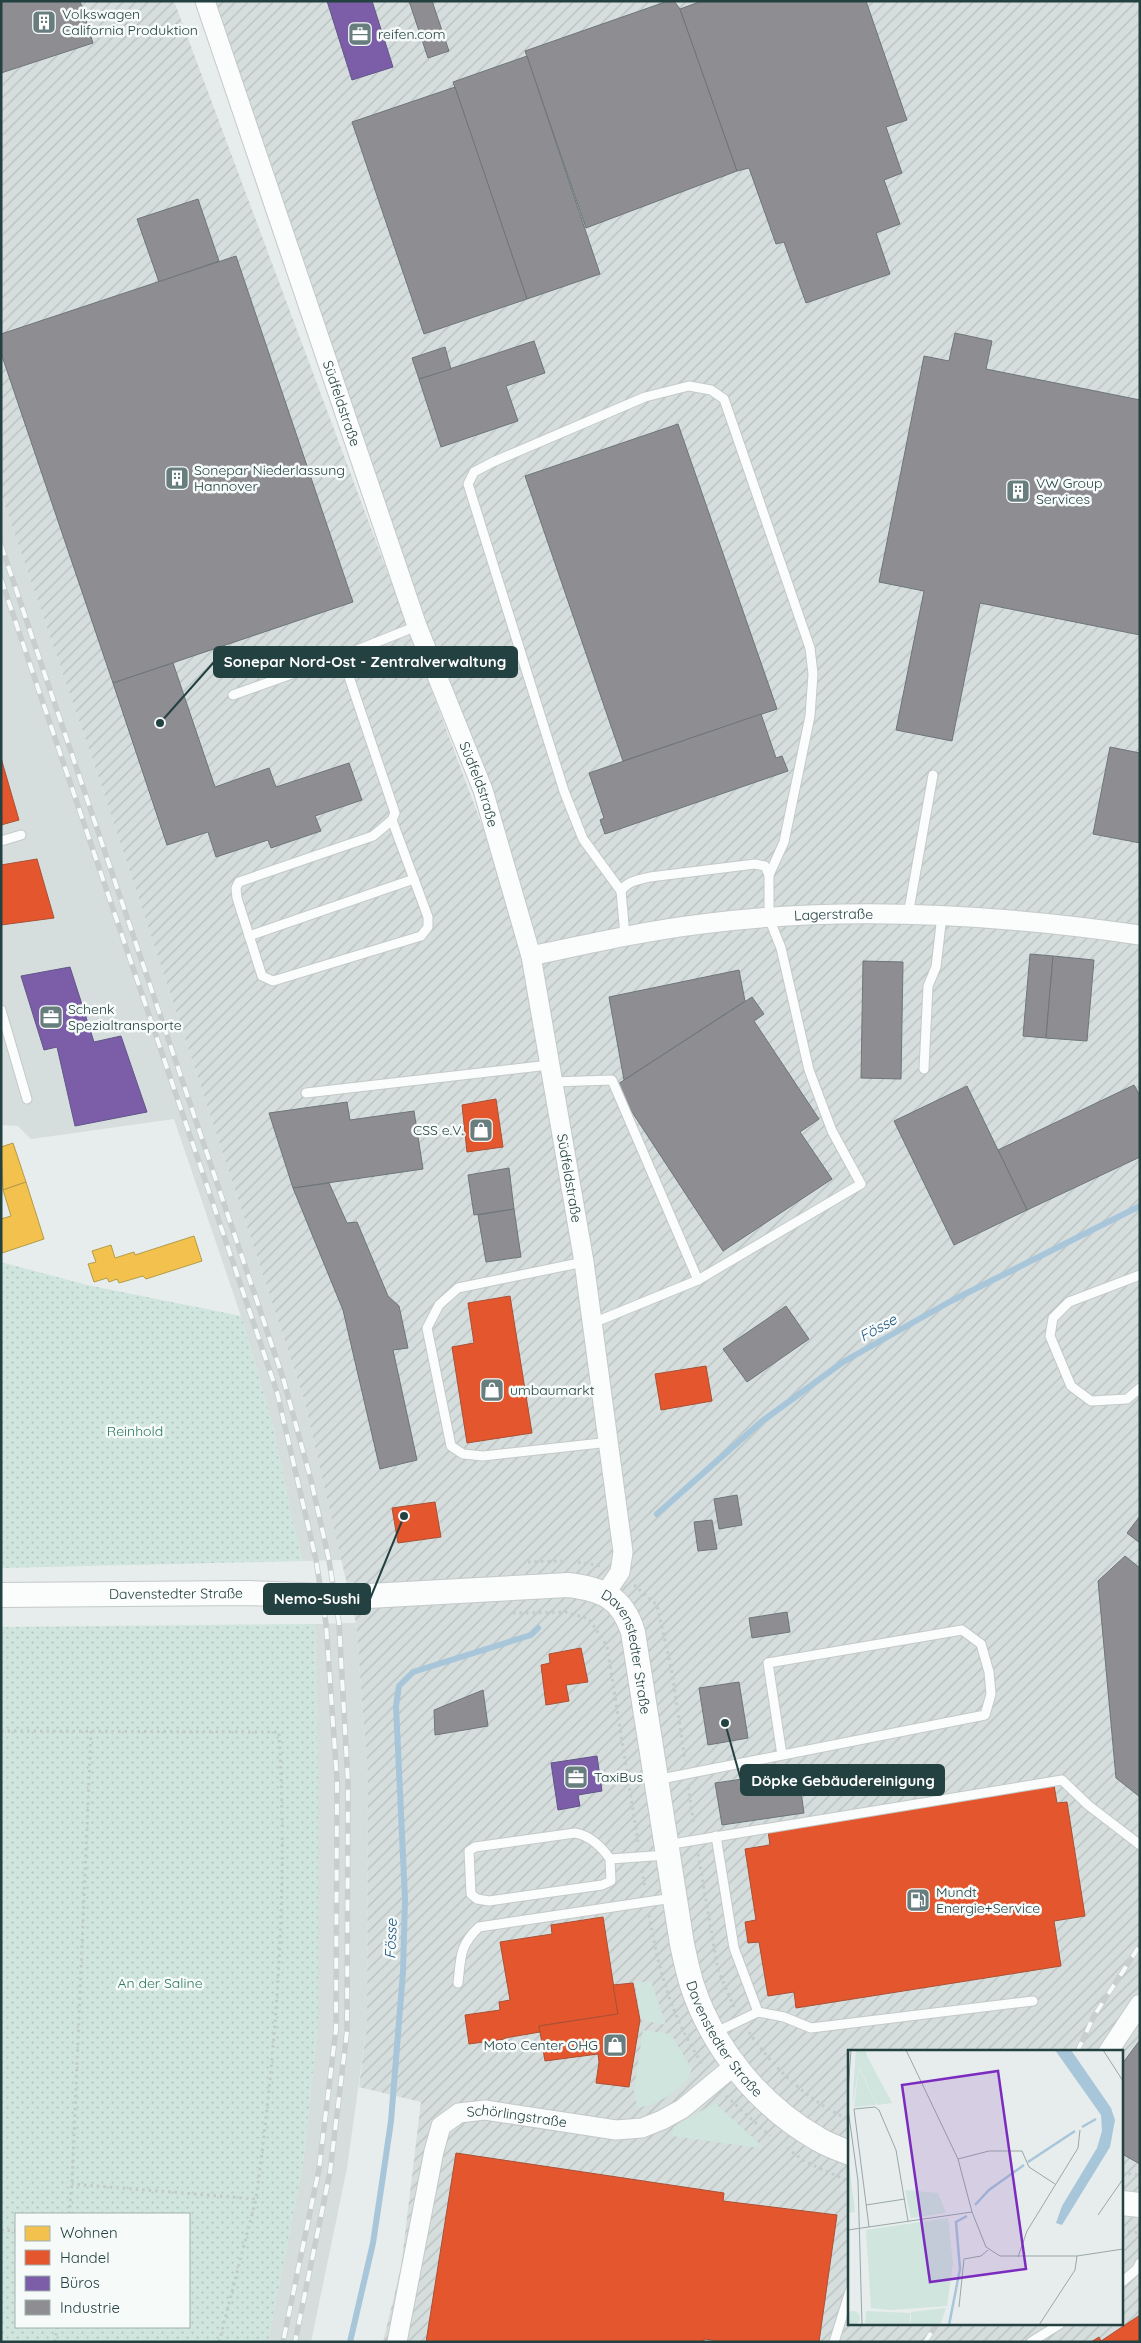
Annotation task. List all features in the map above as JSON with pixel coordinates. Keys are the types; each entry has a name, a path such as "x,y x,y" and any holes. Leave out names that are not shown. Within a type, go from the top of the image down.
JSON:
{"street":[{"name":"Südfeldstraße","path":"205,1 417,626 483,790 531,956 584,1262 610,1442 623,1552 620,1572 605,1594"},
{"name":"Lagerstraße","path":"531,956 625,936 702,924 769,918 908,914 942,915 1057,923 1140,935"},
{"name":"Davenstedter Straße","path":"1,1595 247,1594 350,1597 561,1586 586,1587 605,1594 618,1603 627,1614 633,1632 674,1898 692,1986 714,2033 750,2084 773,2106 818,2139 848,2152"},
{"path":"1109,2050 1140,2004"},
{"name":"Schörlingstraße","path":"397,2342 434,2151 441,2126 458,2113 485,2110 616,2130 642,2128 682,2109 735,2065"},
{"path":"1124,2203 1140,2205"}],"lane":[{"path":"625,936 621,891 583,839 564,791 468,484 474,472 493,462 645,397 689,386 710,390 724,399 810,648 812,674 810,716 784,842 769,875"},
{"path":"233,695 342,656 417,626"},
{"path":"342,656 395,813 392,820 373,836 239,882 236,888 237,898 258,970 262,976 273,981 421,936 428,928 428,917 392,820"},
{"path":"908,914 933,774"},
{"path":"1,841 21,835"},
{"path":"593,1323 698,1280 861,1184 832,1132 810,1070 781,948 769,918 769,875 765,866 755,864 650,877 633,881 624,886 621,891"},
{"path":"248,936 414,879"},
{"path":"924,1069 928,986 936,967 942,915"},
{"path":"1,1010 27,1099"},
{"path":"306,1093 550,1074 612,1080 698,1280"},
{"path":"584,1262 458,1288 439,1305 427,1328 451,1446 463,1454 483,1456 610,1442"},
{"path":"1140,1275 1069,1302 1053,1318 1050,1336 1071,1386 1091,1401 1128,1400 1140,1388"},
{"path":"656,1780 985,1715 991,1694 990,1672 981,1644 962,1630 768,1663 782,1755"},
{"path":"610,1859 667,1850 716,1836 1062,1780 1088,1805 1140,1845"},
{"path":"574,1833 583,1835 594,1842 610,1859 611,1881 602,1885 489,1901 477,1900 471,1894 469,1852 475,1847 574,1833"},
{"path":"716,1836 734,1948 758,2012"},
{"path":"458,1983 462,1950 466,1939 478,1927 674,1898"},
{"path":"714,2033 758,2012 784,2017 811,2028 1033,2001"},
{"path":"1124,2280 1140,2263"},
{"path":"834,2342 848,2297"},
{"path":"1031,2342 1057,2326"}],"path":[{"path":"506,1613 566,1612 589,1619"},
{"path":"1,1731 279,1732 283,1800 281,1962 270,2093 256,2199 219,2342"},
{"path":"69,2213 72,2184 91,1732"},
{"path":"1124,2173 1140,2175"},
{"path":"72,2184 256,2199"},
{"path":"1,2230 15,2232"},
{"path":"1124,2231 1140,2233"},
{"path":"55,2342 57,2328"}],"shaded area":[{"path":"1,1 174,1 523,935 205,1 1140,1 1140,2342 383,2342 401,2267 421,2102 359,2087 367,2024 368,1776 356,1623 304,1399 102,787 1,494"},
{"path":"1,494 102,787 304,1399 342,1560 303,1561 292,1520 273,1426 241,1316 174,1119 31,1139 18,1126 1,1125"},
{"path":"356,1623 368,1776 367,2024 347,2168 311,2342 268,2342 303,2164 318,2024 318,1778 315,1624"}],"green space":[{"name":"Reinhold","path":"1,1262 87,1285 241,1316 273,1426 292,1520 303,1561 1,1568"},
{"name":"An der Saline","path":"315,1624 318,1778 318,2024 303,2164 268,2342 1,2342 1,1627"},
{"path":"651,1981 666,2025 641,2020 635,1983"},
{"path":"643,2030 671,2034 692,2069 677,2090 653,2104 637,2108 634,2090"},
{"path":"715,2103 762,2146 759,2148 672,2136 673,2127"}],"building: Wohnen":[{"path":"13,1143 26,1182 3,1190 1,1147"},
{"path":"26,1182 44,1239 2,1253 1,1219 11,1216 3,1190"},
{"path":"194,1236 202,1261 146,1279 143,1276 119,1283 117,1279 109,1282 107,1278 94,1282 88,1264 96,1262 92,1251 111,1245 115,1258 134,1252 135,1255"}],"building: Handel":[{"path":"1,758 19,820 1,825"},
{"path":"37,859 54,918 1,925 1,865"},
{"path":"496,1099 503,1147 467,1152 462,1105"},
{"name":"umbaumarkt","path":"510,1296 532,1433 467,1443 452,1347 474,1343 468,1303"},
{"path":"706,1366 712,1401 661,1410 655,1374"},
{"path":"435,1502 441,1537 398,1543 392,1508"},
{"path":"581,1648 588,1682 566,1685 569,1701 546,1705 541,1665 550,1663 549,1654"},
{"name":"Mundt Energie+Service","path":"1054,1785 1057,1803 1067,1802 1085,1916 1054,1921 1061,1966 796,2008 794,1992 768,1996 759,1942 748,1943 745,1922 756,1920 745,1849 770,1845 768,1831"},
{"path":"603,1917 618,2014 539,2026 540,2032 469,2044 465,2015 500,2010 499,2002 510,2000 500,1942 552,1934 551,1925"},
{"path":"633,1983 640,2020 629,2087 596,2083 599,2062 598,2054 545,2061 539,2026 618,2014 613,1985"},
{"path":"456,2153 724,2193 723,2201 837,2215 819,2342 725,2342 704,2339 704,2342 426,2342"},
{"path":"1140,2315 1140,2342 1091,2342 1099,2337 1101,2341"}],"building: Büros":[{"name":"reifen.com","path":"327,1 372,1 393,67 352,80"},
{"path":"70,967 94,1042 121,1036 147,1112 75,1126 57,1047 44,1050 21,976"},
{"name":"TaxiBus","path":"597,1756 602,1791 578,1795 580,1806 558,1810 551,1763"}],"building: Industrie":[{"name":"Volkswagen California Produktion","path":"1,1 80,1 93,43 1,73"},
{"path":"409,1 432,1 449,51 428,58"},
{"path":"668,1 674,1 680,9 737,171 586,228 525,51"},
{"path":"702,1 866,1 907,120 886,127 902,173 884,180 900,224 876,233 890,274 806,303 784,242 776,244 749,168 737,171 680,9"},
{"path":"527,56 600,274 527,299 453,82"},
{"path":"455,87 527,299 424,334 352,122"},
{"path":"198,199 219,261 159,282 137,219"},
{"name":"Sonepar Niederlassung Hannover","path":"236,256 353,602 113,683 1,353 1,334"},
{"name":"VW Group Services","path":"955,333 992,341 986,369 1140,400 1140,635 980,603 952,741 896,730 924,591 879,582 924,356 949,361"},
{"path":"534,341 545,373 506,386 518,421 441,447 419,379"},
{"path":"445,347 451,369 419,379 412,358"},
{"path":"678,424 777,709 623,761 525,476"},
{"path":"173,663 215,787 269,768 276,787 349,763 362,800 315,816 321,831 271,848 268,840 216,857 208,832 167,845 113,683"},
{"path":"761,714 776,758 782,756 788,771 605,834 600,820 604,818 589,773"},
{"path":"1110,747 1140,753 1140,843 1093,834"},
{"path":"1030,954 1053,956 1046,1038 1023,1036"},
{"path":"1053,956 1094,960 1087,1041 1046,1038"},
{"path":"863,961 903,962 901,1079 861,1078"},
{"path":"739,970 745,1001 624,1080 609,997"},
{"path":"752,997 764,1014 754,1021 819,1119 800,1132 832,1179 723,1251 615,1086"},
{"path":"1134,1085 1140,1096 1140,1157 1027,1210 998,1150"},
{"path":"967,1086 1027,1210 954,1245 894,1121"},
{"path":"347,1102 350,1120 414,1111 423,1169 293,1188 269,1113"},
{"path":"509,1168 514,1209 474,1215 468,1175"},
{"path":"329,1183 347,1223 357,1222 388,1296 399,1306 408,1348 393,1350 417,1460 380,1469 343,1310 293,1188"},
{"path":"514,1209 521,1257 486,1262 478,1215"},
{"path":"786,1306 809,1339 747,1382 723,1349"},
{"path":"737,1495 742,1525 719,1529 714,1499"},
{"path":"1140,1516 1140,1543 1127,1533"},
{"path":"712,1520 717,1549 698,1551 694,1522"},
{"path":"1125,1556 1140,1568 1140,1797 1116,1778 1098,1581"},
{"path":"787,1612 790,1632 752,1638 749,1618"},
{"path":"739,1682 748,1738 708,1745 699,1688"},
{"path":"483,1690 488,1726 435,1735 434,1710"},
{"path":"798,1771 804,1813 722,1825 715,1783"},
{"path":"1140,2040 1140,2164 1124,2155 1124,2061"}],"waterway":[{"name":"Fösse","path":"657,1514 761,1422 843,1362 951,1301 1140,1206"},
{"name":"Fösse","path":"350,2342 373,2243 391,2121 403,1972 405,1899 396,1706 399,1686 413,1672 531,1635 538,1628"}],"railway":[{"path":"1,545 283,1378 311,1480 329,1560 339,1623 348,1783 347,2031 330,2172 295,2342"},
{"path":"1,579 277,1392 316,1560 326,1624 337,1780 336,2029 319,2169 283,2342"},
{"path":"1078,2050 1094,2016 1140,1945"},
{"path":"925,2342 936,2326"}],"place":[{"name":"Volkswagen California Produktion","path":"44,22"},
{"name":"reifen.com","path":"360,34"},
{"name":"Sonepar Niederlassung Hannover","path":"177,478"},
{"name":"VW Group Services","path":"1018,491"},
{"name":"Sonepar Nord-Ost - Zentralverwaltung","path":"160,723"},
{"name":"Schenk Spezialtransporte","path":"51,1017"},
{"name":"CSS e.V.","path":"481,1130"},
{"name":"umbaumarkt","path":"492,1390"},
{"name":"Nemo-Sushi","path":"404,1516"},
{"name":"Döpke Gebäudereinigung","path":"725,1723"},
{"name":"TaxiBus","path":"576,1777"},
{"name":"Mundt Energie+Service","path":"918,1900"},
{"name":"Moto Center OHG","path":"615,2045"}]}
